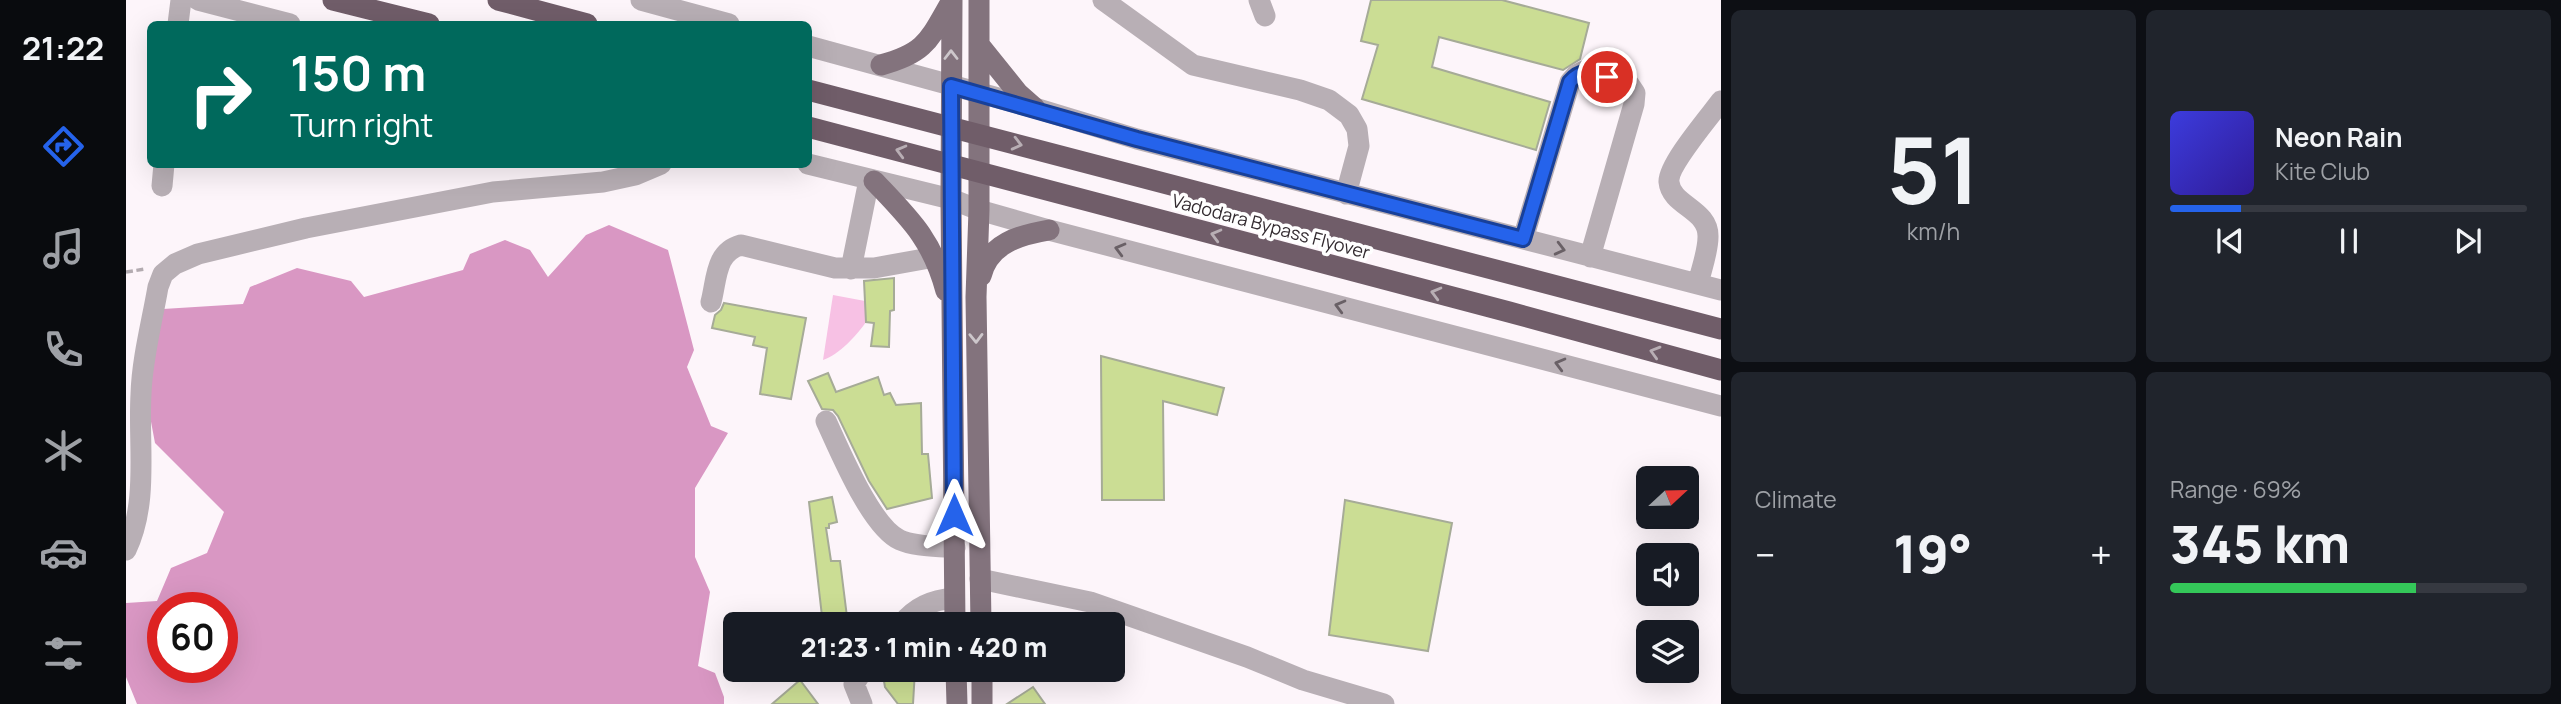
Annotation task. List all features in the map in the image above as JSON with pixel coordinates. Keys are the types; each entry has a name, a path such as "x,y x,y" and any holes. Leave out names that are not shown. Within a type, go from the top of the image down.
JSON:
{"highway":[{"path":"333,0 417,21"},
{"path":"498,0 576,21"},
{"name":"Vadodara Bypass Flyover","path":"812,91 1721,329"},
{"name":"Vadodara Bypass Flyover","path":"812,128 1721,370"}],"main road":[{"path":"979,0 981,47 976,297 981,612"},
{"path":"881,65 905,59 921,49 952,1"},
{"path":"952,1 955,612"},
{"path":"981,47 1018,93 1035,108"},
{"path":"872,181 917,229 934,257 953,320"},
{"path":"976,297 984,265 992,253 1017,236 1049,230"},
{"path":"956,682 957,704"},
{"path":"982,682 982,704"}],"street":[{"path":"178,21 180,0"},
{"path":"198,0 278,21"},
{"path":"1103,0 1193,65 1300,90 1329,100 1349,115 1357,129 1359,146 1346,194"},
{"path":"646,1 718,21"},
{"path":"812,47 1137,139 1721,290"},
{"path":"1523,239 1570,82 1584,71 1629,83 1635,93 1634,104 1590,257"},
{"path":"1698,284 1708,236 1706,226 1701,217 1672,192 1670,174 1721,101"},
{"path":"812,165 951,199 979,211 1049,230 1721,406"},
{"path":"162,186 164,168"},
{"path":"126,550 133,535 139,508 141,391 158,287 163,274 175,264 198,254 306,228 493,192 603,182 635,175 652,168"},
{"path":"850,269 872,181"},
{"path":"711,302 722,256 730,248 741,244 835,268 874,268 934,257"},
{"path":"826,421 866,501 888,532 901,541 955,548"},
{"path":"980,579 1090,602 1247,657 1303,680 1384,704"},
{"path":"913,612 931,602 954,598"},
{"path":"855,682 862,704"}],"shaded area":[{"path":"609,225 668,250 694,350 687,367 711,426 728,433 695,488 695,557 710,592 698,666 715,673 724,704 137,704 126,677 126,603 147,602 147,683 238,683 238,592 161,592 171,568 207,553 224,512 155,443 143,379 163,309 243,304 250,287 297,268 351,281 364,297 463,270 470,254 505,240 530,250 548,277 586,235"},
{"path":"833,295 865,301 866,322 841,349 823,360"}],"building":[{"path":"1371,0 1502,0 1589,23 1580,59 1563,70 1439,37 1432,67 1550,102 1536,150 1362,99 1378,45 1361,41"},
{"path":"894,278 894,310 890,311 889,347 871,346 874,323 866,322 864,281"},
{"path":"724,303 806,318 791,399 760,394 767,348 753,345 755,337 712,328 715,315"},
{"path":"1101,356 1224,388 1217,415 1163,401 1164,500 1102,500"},
{"path":"828,373 836,392 878,377 884,395 890,393 896,405 921,403 922,454 928,454 932,498 887,509 869,481 838,416 833,410 822,409 808,381"},
{"path":"832,497 837,522 826,528 831,561 840,561 846,612 822,612 809,502"},
{"path":"1345,500 1452,523 1428,651 1329,635"},
{"path":"798,682 802,682 818,704 772,704"},
{"path":"884,682 914,682 913,704 898,704"},
{"path":"1033,687 1045,704 1007,704"}],"route":[{"path":"954,515 951,86 1137,139 1523,239 1570,82 1584,71 1607,77"}]}
